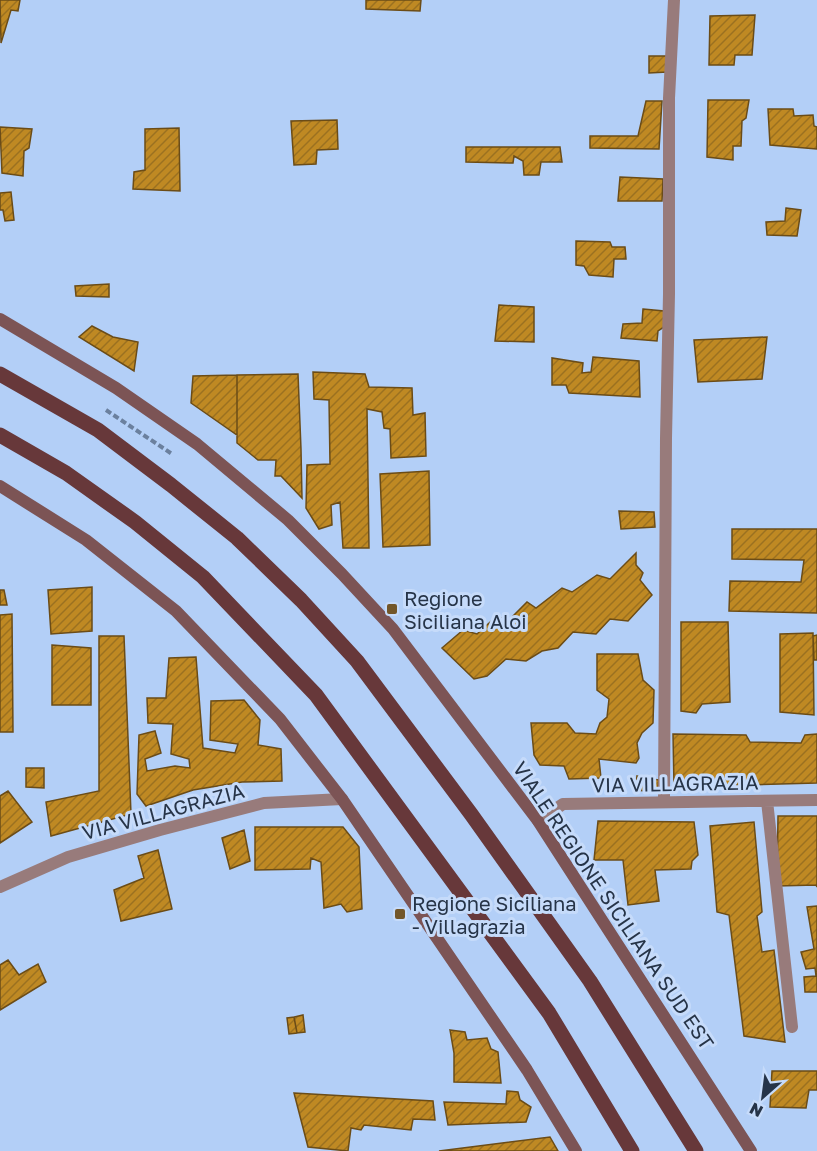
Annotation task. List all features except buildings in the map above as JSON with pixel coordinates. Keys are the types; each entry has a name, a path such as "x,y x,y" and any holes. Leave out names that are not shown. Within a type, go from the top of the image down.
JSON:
{"main road":[{"path":"0,374 98,430 179,491 237,538 293,592 357,661 471,814 590,981 696,1151"},
{"path":"0,435 66,473 135,522 195,570 316,695 549,1013 632,1151"}],"street":[{"path":"664,802 666,382 670,251 669,98 674,0"},
{"name":"VIALE REGIONE SICILIANA SUD EST","path":"0,320 116,388 197,444 288,520 393,629 538,821 751,1151"},
{"path":"0,486 86,540 176,611 280,719 342,799 527,1070 576,1151"},
{"name":"VIA VILLAGRAZIA","path":"0,886 69,857 264,803 342,799"},
{"name":"VIA VILLAGRAZIA","path":"538,821 563,804 817,800"},
{"path":"766,801 792,1027"}],"path":[{"path":"106,410 172,454"}],"place":[{"name":"Regione Siciliana Aloi","path":"392,609"},
{"name":"Regione Siciliana - Villagrazia","path":"400,914"}]}
